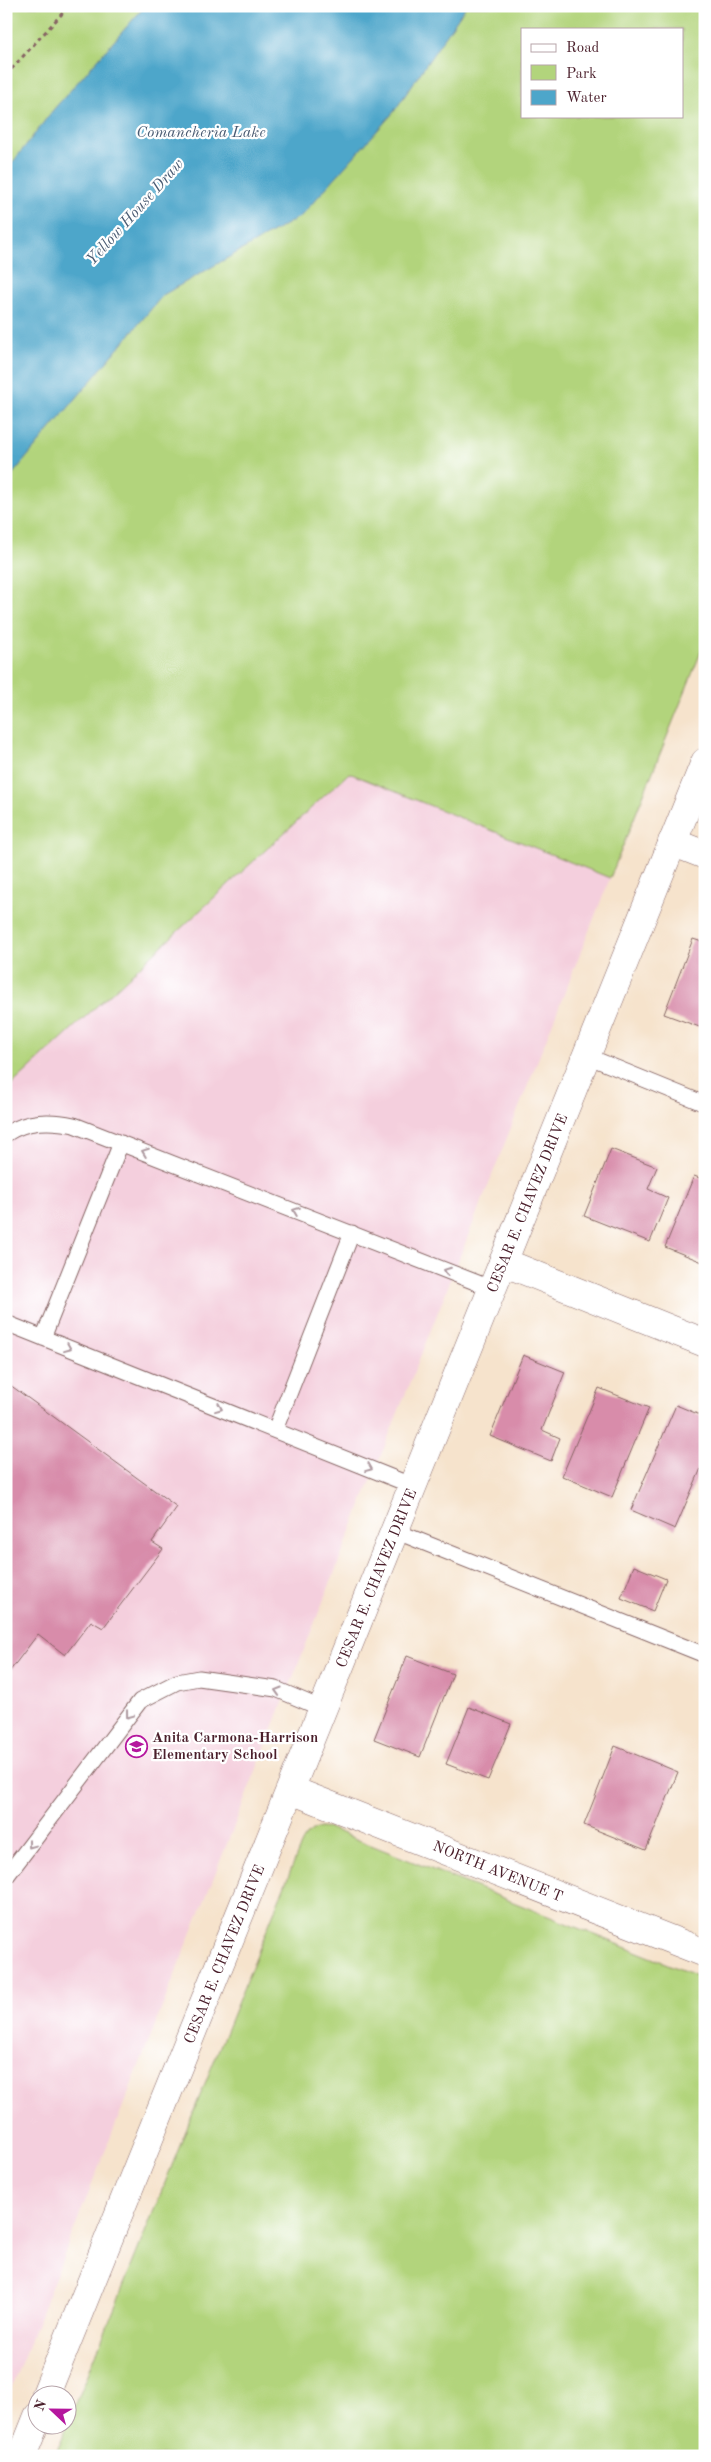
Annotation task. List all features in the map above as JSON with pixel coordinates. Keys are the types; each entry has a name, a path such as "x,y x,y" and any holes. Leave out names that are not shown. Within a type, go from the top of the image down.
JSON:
{"street":[{"name":"CESAR E. CHAVEZ DRIVE","path":"50,2384 705,762"},
{"path":"672,842 705,855"},
{"path":"503,1262 705,1343"},
{"name":"NORTH AVENUE T","path":"291,1790 705,1953"},
{"path":"22,2456 31,2434"}],"lane":[{"path":"587,1056 705,1104"},
{"path":"6,1134 25,1124 60,1122 74,1125 493,1288"},
{"path":"44,1338 122,1143"},
{"path":"275,1430 352,1233"},
{"path":"6,1323 413,1486"},
{"path":"395,1531 705,1655"},
{"path":"6,1877 140,1700 155,1691 177,1682 199,1678 276,1690 324,1709"},
{"path":"6,2444 22,2456"}],"path":[{"path":"6,75 69,6"}],"shaded area":[{"name":"Anita Carmona-Harrison Elementary School","path":"349,773 610,878 6,2401 6,1090"}],"green space":[{"path":"6,6 705,6 705,642 610,878 349,773 6,1090"},
{"path":"320,1828 331,1829 705,1979 705,2456 55,2456 64,2434 78,2434 78,2399 301,1845 308,1834"}],"water":[{"name":"Comancheria Lake","path":"145,6 466,6 393,113 301,216 163,295 6,482 6,171 53,110"}],"building":[{"path":"693,939 705,943 705,1029 664,1014"},
{"path":"611,1149 657,1167 648,1189 668,1198 650,1242 584,1216"},
{"path":"694,1176 705,1180 705,1263 665,1247"},
{"path":"523,1355 565,1372 542,1430 560,1438 551,1461 490,1436"},
{"path":"6,1382 177,1507 152,1542 163,1549 103,1628 91,1621 65,1655 38,1634 6,1676"},
{"path":"599,1388 649,1408 612,1497 562,1476"},
{"path":"676,1405 705,1417 705,1467 702,1466 675,1529 631,1510"},
{"path":"634,1566 666,1579 653,1611 621,1598"},
{"path":"407,1656 453,1674 420,1757 374,1739"},
{"path":"469,1707 511,1724 488,1780 446,1764"},
{"path":"615,1746 678,1772 646,1850 584,1825"}],"place":[{"name":"Anita Carmona-Harrison Elementary School","path":"136,1746"}],"water label":[{"name":"Yellow House Draw","path":"134,211"}]}
